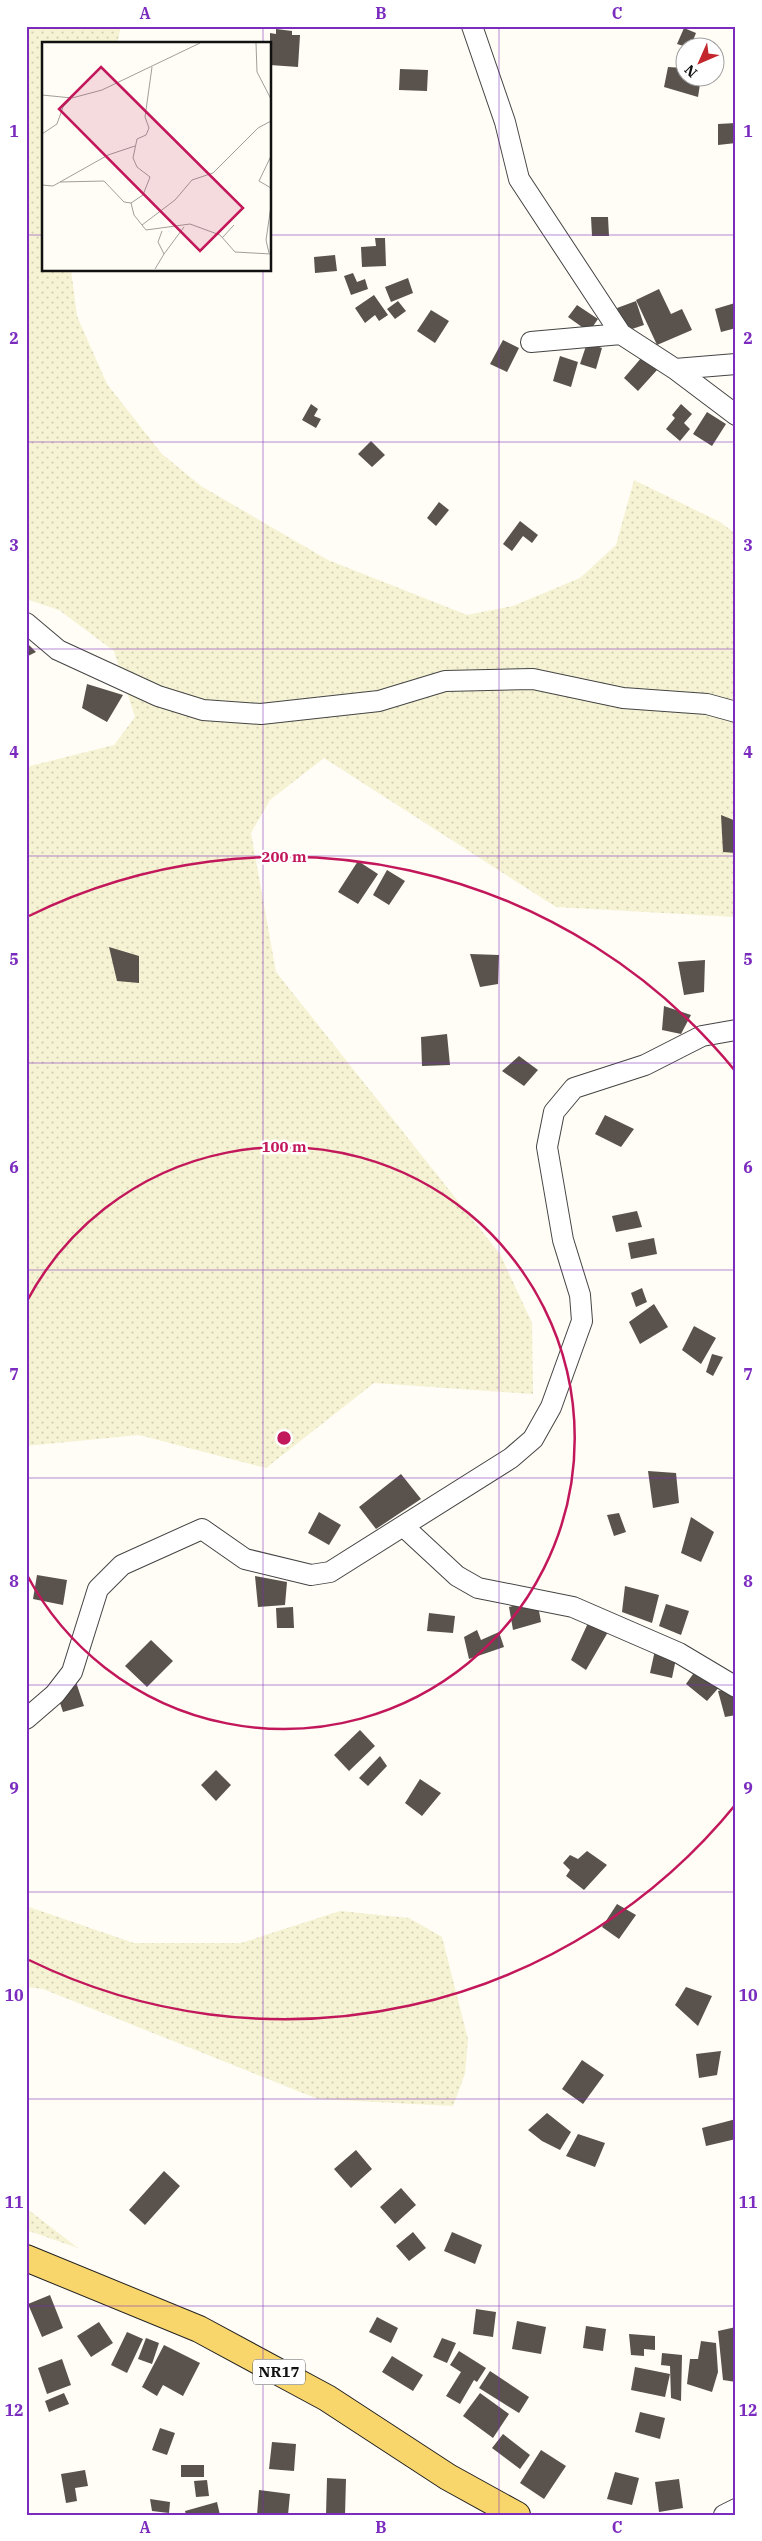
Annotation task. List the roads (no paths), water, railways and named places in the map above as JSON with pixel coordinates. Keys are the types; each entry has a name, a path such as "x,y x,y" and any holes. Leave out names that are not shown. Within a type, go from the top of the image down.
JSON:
{"main road":[{"name":"NR17","path":"26,2258 199,2329 326,2398 448,2477 517,2515"}],"street":[{"path":"472,26 505,122 519,178 621,334 675,369 736,415"},
{"path":"531,342 621,334"},
{"path":"675,369 736,364"},
{"path":"26,623 58,650 158,696 203,710 261,714 379,701 445,681 533,679 623,698 707,704 736,712"},
{"path":"26,1719 55,1694 72,1672 98,1589 122,1565 202,1529 245,1559 311,1575 330,1572 511,1458 533,1439 551,1407 582,1321 580,1295 563,1240 547,1147 554,1112 574,1088 645,1065 702,1036 736,1030"},
{"path":"403,1526 457,1576 478,1588 573,1607 679,1653 736,1687"},
{"path":"724,2515 736,2509"}]}
